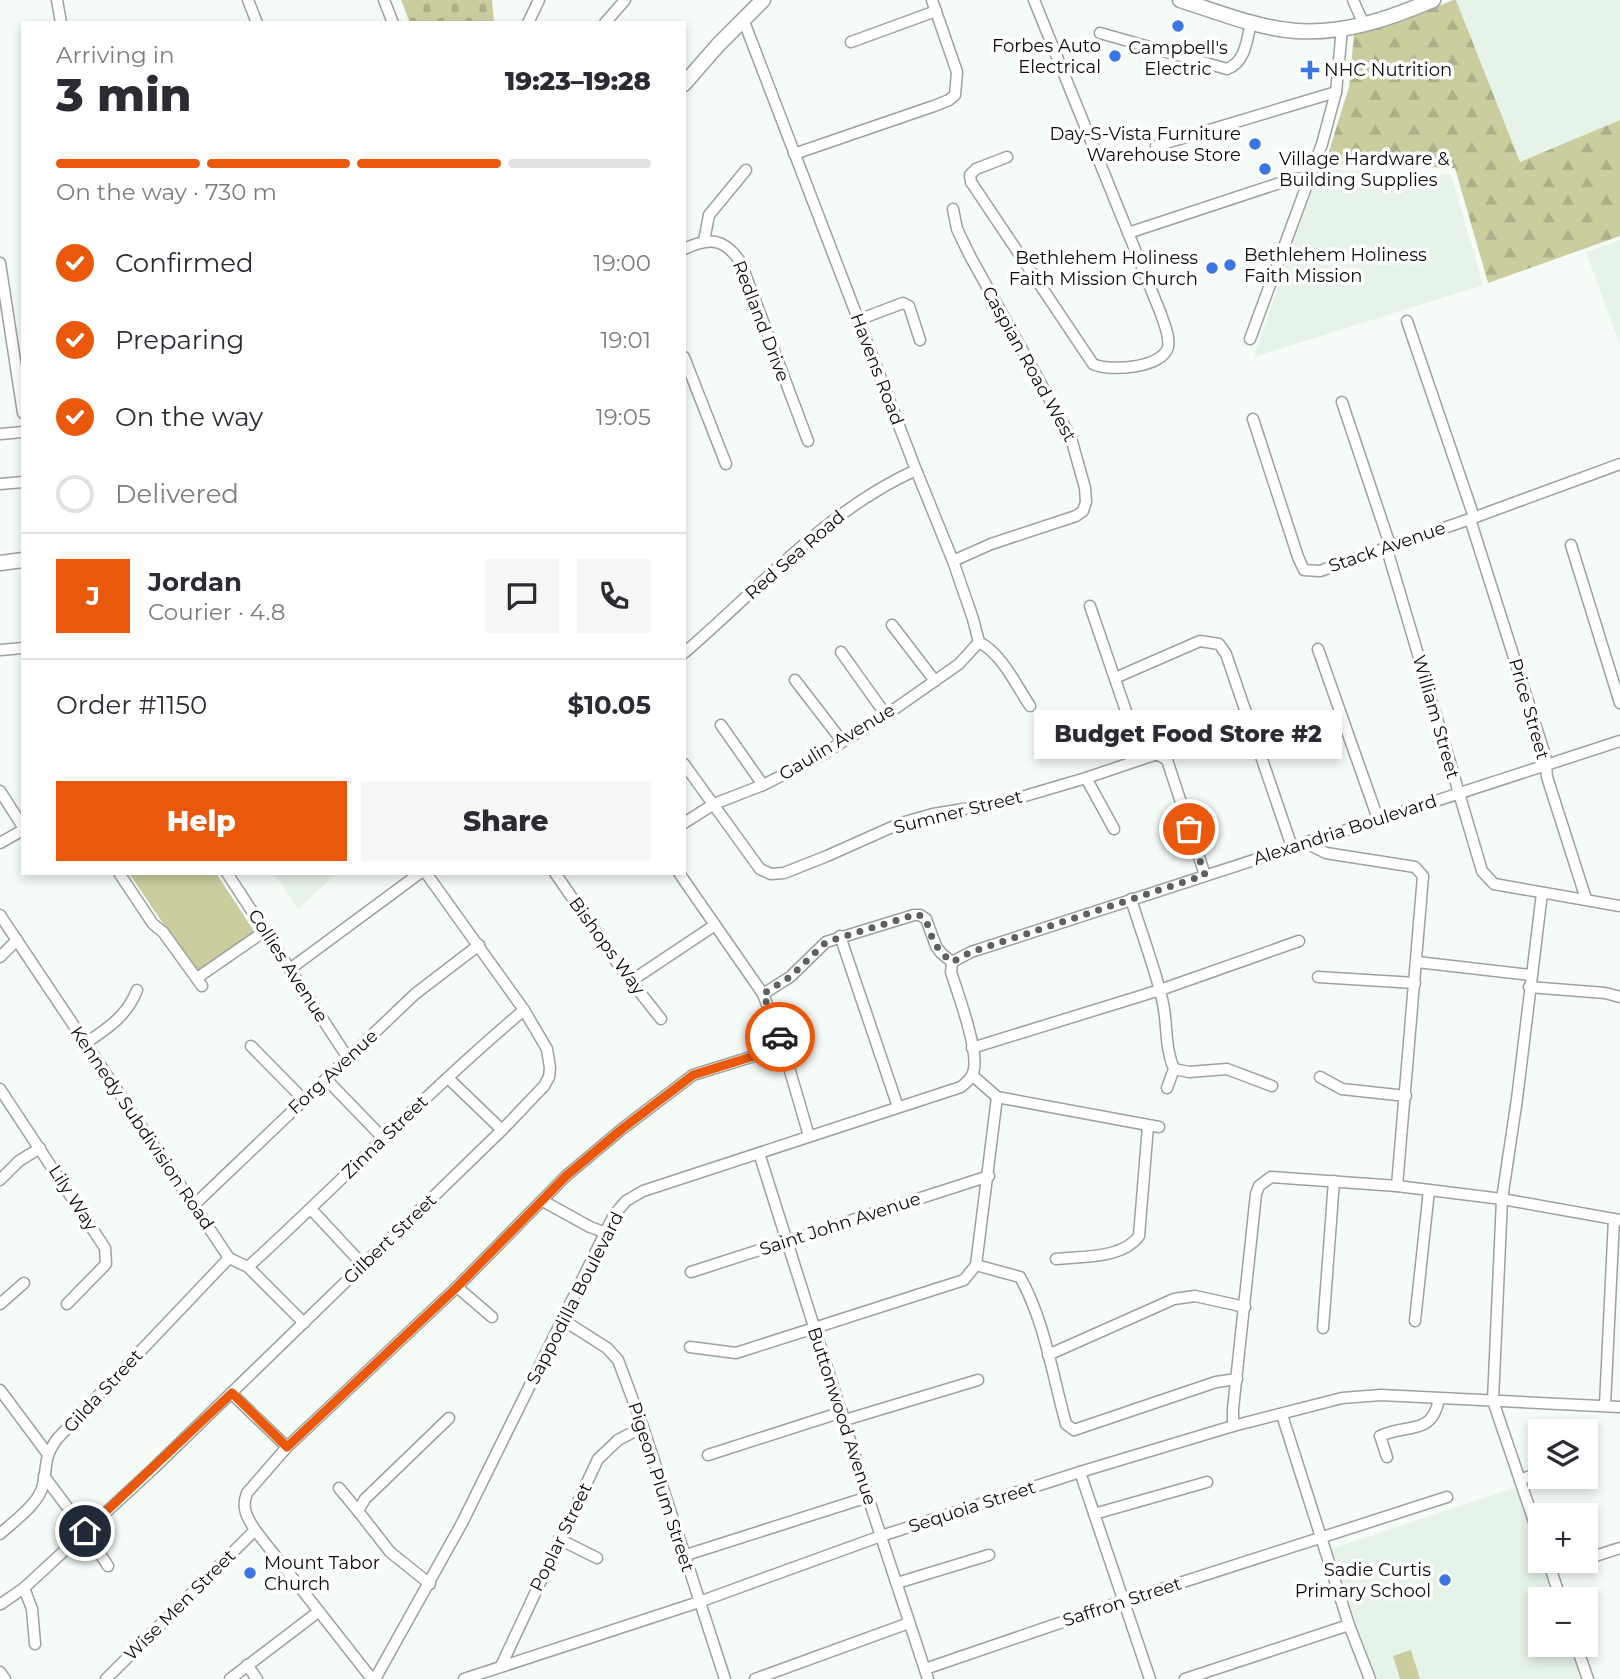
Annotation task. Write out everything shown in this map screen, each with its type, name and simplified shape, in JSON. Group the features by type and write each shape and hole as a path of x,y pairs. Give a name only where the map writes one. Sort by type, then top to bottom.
{"main road":[{"path":"686,83 763,0"},
{"path":"1180,0 1251,22 1295,31 1364,25 1433,0"},
{"path":"0,563 21,560"}],"street":[{"path":"57,0 61,21"},
{"path":"248,0 256,21"},
{"path":"384,0 392,21"},
{"path":"529,21 539,0"},
{"path":"608,21 625,0"},
{"path":"1007,157 976,169 970,175 971,182 1093,364 1115,368 1156,362 1164,355 1168,346 1161,314 1034,0"},
{"path":"1353,0 1364,25"},
{"path":"794,154 934,106 955,95 957,72 934,6 851,42"},
{"name":"Havens Road","path":"743,19 916,470 954,561 979,642"},
{"path":"1100,33 1227,69 1235,65 1241,57 1251,22"},
{"path":"1250,339 1322,144 1336,92 1342,29"},
{"path":"1156,146 1336,92"},
{"path":"686,248 704,241 709,215 746,170"},
{"path":"1128,233 1292,179 1308,178"},
{"name":"Caspian Road West","path":"953,209 957,229 970,256 1071,438 1085,488 1086,502 1083,511 1076,516 991,544 954,561"},
{"name":"Redland Drive","path":"704,241 715,241 724,245 733,251 741,262 808,441"},
{"path":"0,263 21,400"},
{"path":"858,320 903,303 909,306 920,340"},
{"name":"Price Street","path":"1407,321 1472,518 1586,899"},
{"path":"686,362 726,464"},
{"name":"William Street","path":"1342,402 1388,546 1482,871 1494,884 1542,893"},
{"name":"Stack Avenue","path":"1253,419 1304,570 1320,571 1620,464"},
{"path":"0,434 21,432"},
{"name":"Red Sea Road","path":"686,651 806,542 842,513 885,484 916,470"},
{"path":"0,484 21,482"},
{"path":"1571,545 1620,703"},
{"path":"1090,606 1142,758 1157,754 1167,760 1205,875"},
{"path":"892,625 935,681"},
{"path":"1115,678 1200,641 1219,644 1226,654 1293,847"},
{"path":"979,642 989,648 1007,670 1030,706"},
{"name":"Gaulin Avenue","path":"686,822 713,804 763,785 813,760 886,715 959,664 979,642"},
{"path":"0,650 21,648"},
{"path":"1318,649 1378,819"},
{"path":"841,652 886,715"},
{"path":"795,680 842,741"},
{"path":"721,725 763,785"},
{"name":"Alexandria Boulevard","path":"952,962 971,952 1131,899 1620,741"},
{"name":"Sumner Street","path":"686,767 760,869 778,875 901,823 933,814 1001,803 1142,758"},
{"path":"1086,778 1114,829"},
{"path":"0,791 21,826"},
{"path":"0,843 21,830"},
{"path":"1309,841 1326,853 1415,867 1422,872 1424,881 1397,1186"},
{"path":"120,875 153,924 163,932 199,982 265,931"},
{"name":"Collies Avenue","path":"228,875 348,1058"},
{"path":"290,970 417,875"},
{"name":"Gilbert Street","path":"1,1604 24,1588 232,1393 544,1086 549,1077 550,1059 547,1049 524,1010 427,875"},
{"name":"Bishops Way","path":"556,875 661,1019"},
{"path":"680,875 763,994 783,1047 809,1136"},
{"path":"1528,1504 1493,1401 1502,1199 1542,893 1620,906"},
{"path":"1131,899 1160,990 1174,1069 1167,1088"},
{"name":"Kennedy Subdivision Road","path":"0,915 229,1258"},
{"path":"763,994 790,977 826,942 914,915 926,919 936,946 952,962 951,972 972,1048 975,1068 972,1075 998,1097 1154,1126 1139,1236 1131,1247 1097,1255 1056,1259"},
{"path":"631,981 715,925"},
{"path":"840,936 898,1107"},
{"path":"0,957 17,940"},
{"path":"972,1048 1160,990 1299,942"},
{"name":"Forg Avenue","path":"194,1205 415,994 479,945"},
{"path":"1417,962 1620,997"},
{"path":"1318,976 1415,983"},
{"path":"86,1044 118,1020 131,1005 137,990"},
{"name":"Zinna Street","path":"248,1267 448,1077 524,1010"},
{"path":"251,1046 303,1099"},
{"path":"374,1679 255,1530 245,1514 243,1502 247,1493 287,1447 457,1287 566,1176 693,1075 783,1047"},
{"path":"1174,1069 1189,1072 1227,1069 1272,1086"},
{"name":"Sappodilla Boulevard","path":"374,1679 430,1584 604,1233 626,1201 643,1191 961,1087 972,1075"},
{"path":"448,1077 502,1130"},
{"path":"1320,1077 1342,1089 1406,1096"},
{"path":"326,1079 383,1138"},
{"name":"Lily Way","path":"0,1089 105,1248 106,1264 67,1304"},
{"path":"690,1347 736,1353 964,1280 976,1265 998,1097"},
{"path":"0,1180 19,1161 40,1148"},
{"name":"Buttonwood Avenue","path":"759,1153 927,1674"},
{"name":"Saint John Avenue","path":"691,1272 989,1175"},
{"path":"1233,1426 1256,1194 1259,1185 1271,1177 1397,1186 1502,1199 1617,1220 1614,1309 1605,1405"},
{"path":"1323,1328 1334,1181"},
{"path":"1415,1321 1429,1190"},
{"path":"543,1201 604,1233"},
{"path":"311,1209 363,1265"},
{"path":"229,1258 248,1267 303,1323"},
{"name":"Gilda Street","path":"47,1453 57,1439 229,1258"},
{"path":"976,1265 1020,1277 1027,1290 1048,1355 1066,1424 1074,1430 1216,1382 1237,1380"},
{"path":"0,1304 24,1283"},
{"path":"457,1287 492,1317"},
{"path":"1048,1355 1174,1300 1195,1296 1245,1307"},
{"name":"Pigeon Plum Street","path":"563,1320 615,1355 643,1426 725,1679"},
{"path":"708,1455 978,1380"},
{"path":"0,1390 47,1453 43,1487 33,1503 0,1534"},
{"path":"232,1393 287,1447"},
{"name":"Sequoia Street","path":"464,1679 699,1602 881,1536 1080,1472 1233,1426 1342,1398 1381,1395 1620,1407"},
{"path":"1387,1457 1380,1436 1432,1420 1439,1399"},
{"path":"1282,1415 1320,1538 1370,1679"},
{"path":"358,1511 365,1499 449,1418"},
{"name":"Poplar Street","path":"501,1666 598,1459 618,1440 643,1426"},
{"path":"1080,1472 1150,1679"},
{"path":"44,1476 108,1566"},
{"path":"1520,1480 1528,1477"},
{"path":"1094,1514 1207,1482"},
{"path":"340,1488 390,1552 430,1584"},
{"path":"683,1556 868,1497"},
{"name":"Saffron Street","path":"927,1674 1125,1601 1447,1497"},
{"name":"Wise Men Street","path":"106,1679 255,1530"},
{"path":"559,1539 597,1558"},
{"path":"1598,1555 1620,1548"},
{"path":"897,1583 989,1555"},
{"path":"24,1588 32,1609 35,1644"},
{"path":"230,1679 318,1612"},
{"path":"755,1679 909,1623"},
{"path":"1185,1679 1349,1625"},
{"path":"1580,1657 1588,1679"},
{"path":"247,1665 257,1679"},
{"path":"0,1672 5,1679"}],"shaded area":[{"path":"1456,0 1620,0 1620,120 1520,163"},
{"path":"1319,169 1451,175 1483,285 1254,357"},
{"path":"1620,240 1620,345 1586,252"},
{"path":"275,875 335,875 298,909"},
{"name":"Sadie Curtis Primary School","path":"1517,1487 1528,1519 1528,1573 1546,1573 1551,1587 1528,1587 1528,1657 1574,1657 1582,1679 1375,1679 1331,1549"}],"green space":[{"path":"401,0 492,0 494,21 409,21"},
{"path":"1456,0 1520,162 1620,120 1620,236 1488,283 1455,168 1325,164 1349,87 1354,35 1400,22"},
{"path":"130,875 217,875 256,934 197,974"},
{"path":"1411,1650 1420,1679 1400,1679 1393,1656"}],"way so far":[{"path":"780,1037 763,994 790,977 826,942 917,914 926,919 936,946 952,962 971,952 1205,875 1189,829"}],"place":[{"name":"Campbell's Electric","path":"1178,26"},
{"name":"Forbes Auto Electrical","path":"1115,56"},
{"name":"NHC Nutrition","path":"1310,70"},
{"name":"Day-S-Vista Furniture Warehouse Store","path":"1255,144"},
{"name":"Village Hardware & Building Supplies","path":"1265,169"},
{"name":"Bethlehem Holiness Faith Mission","path":"1230,265"},
{"name":"Bethlehem Holiness Faith Mission Church","path":"1212,268"},
{"name":"Budget Food Store #2","path":"1189,829"},
{"name":"Mount Tabor Church","path":"250,1573"},
{"name":"Sadie Curtis Primary School","path":"1445,1580"}],"route":[{"path":"85,1531 232,1393 287,1447 457,1287 566,1176 603,1145 693,1075 783,1047 780,1037"}]}
